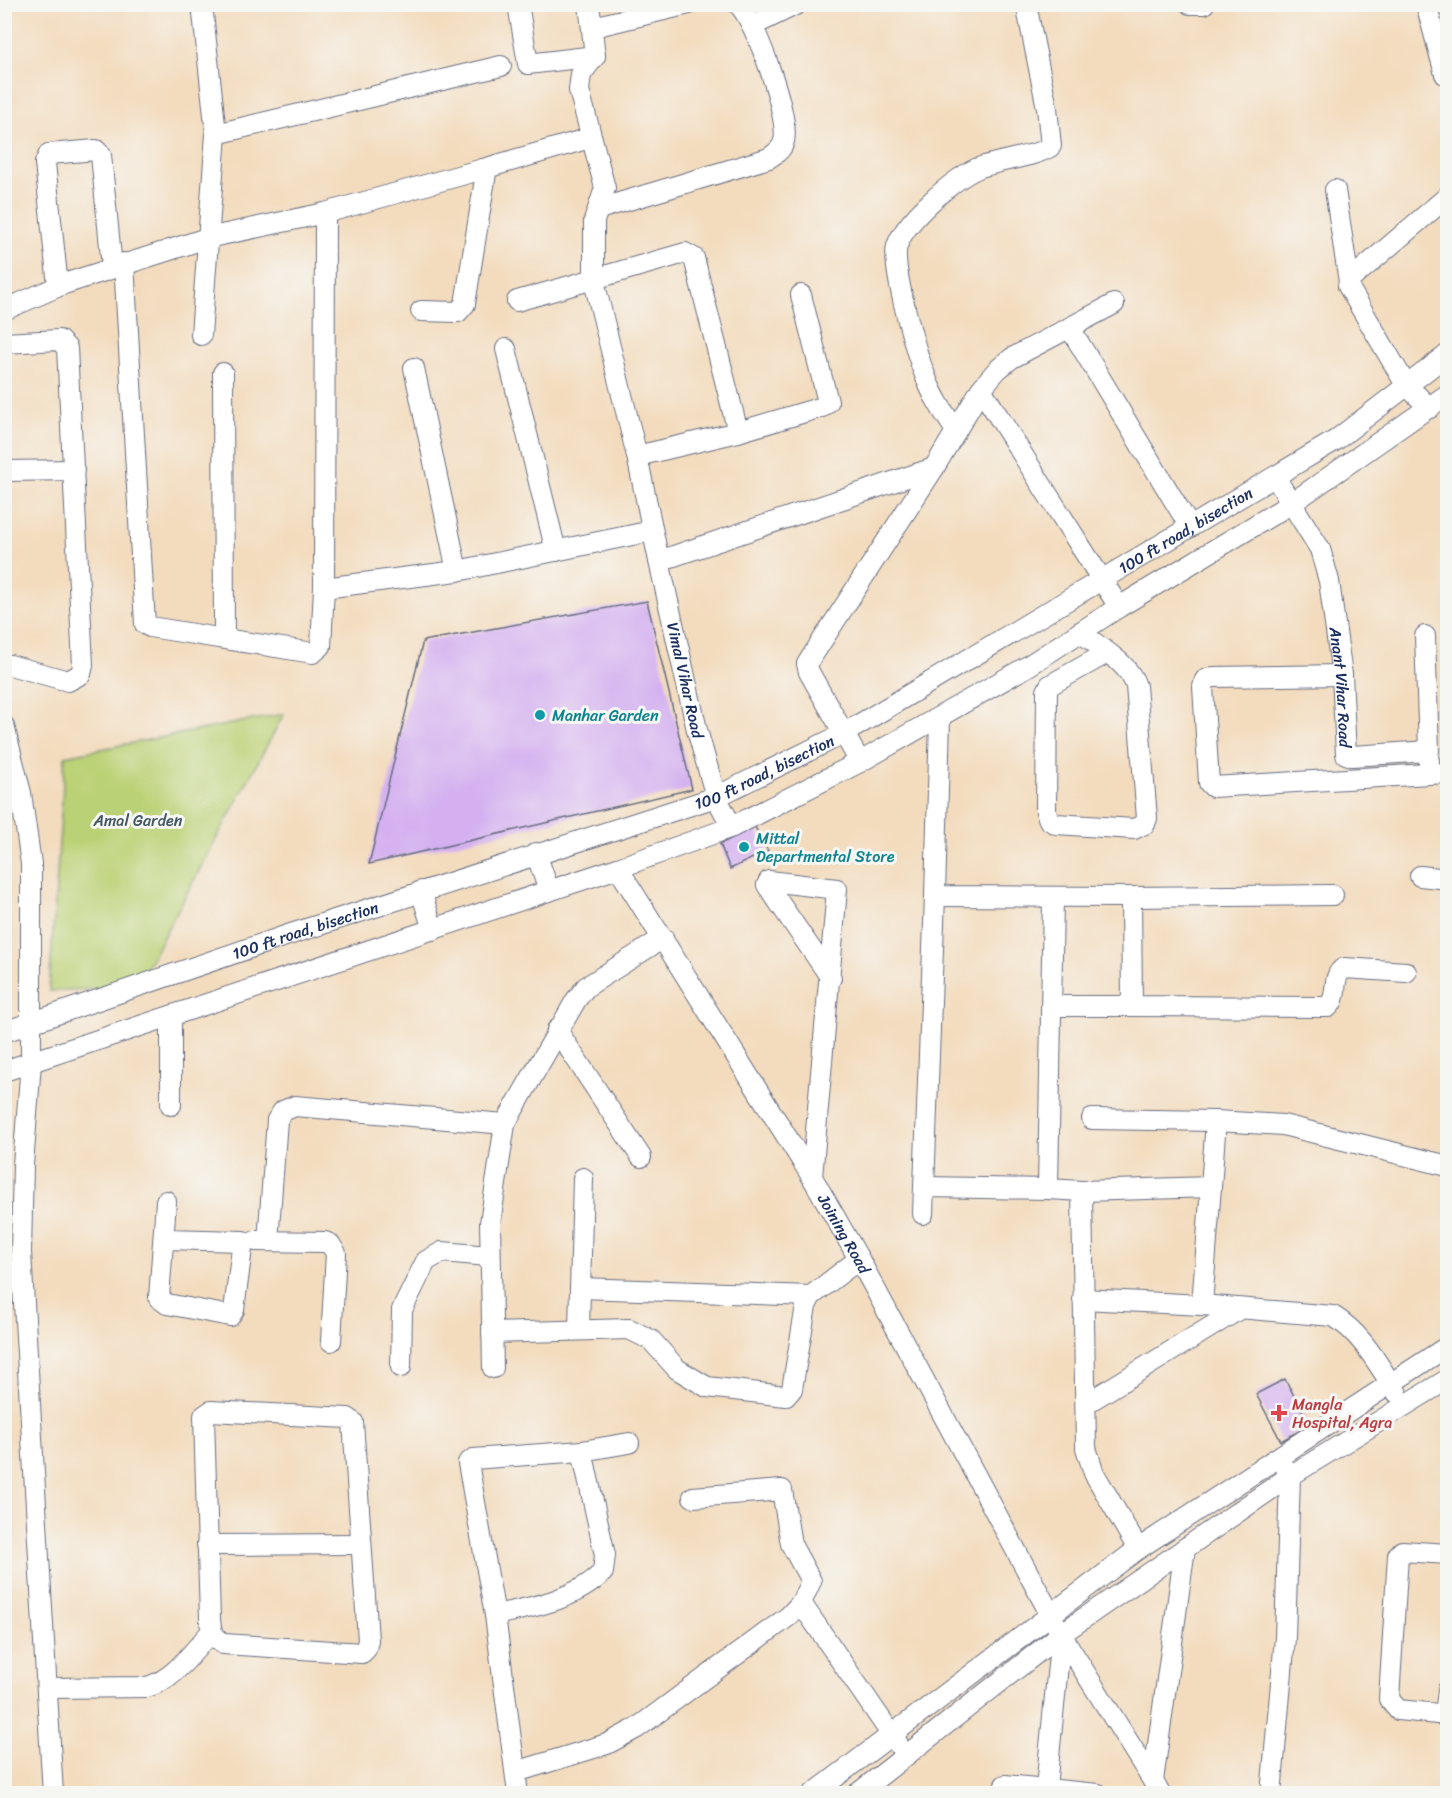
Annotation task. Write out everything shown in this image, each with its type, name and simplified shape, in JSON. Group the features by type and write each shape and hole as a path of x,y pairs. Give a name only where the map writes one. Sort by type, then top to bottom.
{"street":[{"path":"201,335 216,134 202,4"},
{"path":"518,4 528,64 595,56 589,4"},
{"path":"593,27 689,4"},
{"path":"599,209 769,158 779,151 784,141 784,124 754,25 738,4"},
{"path":"754,25 797,4"},
{"path":"956,431 942,410 925,376 897,274 896,248 902,235 939,195 959,179 991,164 1043,153 1051,146 1047,108 1026,4"},
{"path":"1190,4 1196,7 1204,4"},
{"path":"1426,4 1447,75"},
{"name":"Vimal Vihar Road","path":"595,56 581,74 579,90 590,138 603,171 605,188 594,221 594,281 637,456 698,730 716,797 732,827"},
{"path":"216,134 501,66"},
{"path":"4,310 58,286 207,238 325,213 590,138"},
{"path":"58,286 45,163 49,154 96,150 101,155 118,265 145,624 150,627 313,653 321,646 324,588 325,213"},
{"path":"421,311 458,312 465,304 486,173 483,169"},
{"path":"1335,190 1349,289 1406,385 1430,408"},
{"path":"1349,282 1448,196"},
{"path":"517,301 594,281 685,253 691,254 694,258 738,432"},
{"path":"637,456 738,432 822,407 828,402 801,295"},
{"path":"860,762 807,664 934,468 981,389 997,370 1012,358 1114,304"},
{"path":"1070,328 1190,527"},
{"path":"4,344 59,340 65,344 74,470 83,665 81,675 68,681 10,665"},
{"path":"506,349 556,551"},
{"name":"100 ft road, bisection","path":"4,1032 536,853 716,797 843,734 1275,477 1336,440 1448,354"},
{"path":"414,368 457,571"},
{"path":"223,372 224,638"},
{"path":"981,389 1119,607"},
{"name":"100 ft road, bisection","path":"4,1071 618,868 732,827 940,719 1119,607 1292,503 1448,394"},
{"path":"659,561 934,468"},
{"path":"4,471 74,470"},
{"name":"Anant Vihar Road","path":"1275,477 1320,549 1329,581 1342,675 1346,754 1352,756 1429,752"},
{"path":"324,588 457,571 652,531"},
{"path":"1080,632 1127,668 1136,686 1147,818 1144,824 1134,829 1056,824 1049,820 1046,812 1047,691 1050,685 1107,653"},
{"path":"1342,675 1213,677 1205,680 1203,687 1209,783 1213,787 1438,774 1429,752 1425,636"},
{"path":"923,1214 940,719"},
{"path":"4,726 21,793 31,864 30,1024 32,1063 23,1165 21,1252 54,1794"},
{"path":"536,853 549,891"},
{"name":"Joining Road","path":"618,868 812,1177 859,1259 1061,1634 1157,1787"},
{"path":"1420,876 1448,879"},
{"path":"812,1177 831,978 837,887 769,881 767,885 831,978"},
{"path":"421,891 433,930"},
{"path":"935,896 1053,898 1333,896"},
{"path":"1131,897 1132,1006"},
{"path":"1048,1189 1053,1006 1053,898"},
{"path":"493,1368 490,1223 506,1124 557,1030 586,987 663,938"},
{"path":"1053,1006 1328,1007 1333,1000 1336,975 1344,968 1406,972"},
{"path":"171,1016 171,1105"},
{"path":"557,1030 640,1157"},
{"path":"268,1241 278,1120 283,1111 295,1106 506,1124"},
{"path":"1092,1119 1216,1121 1283,1125 1448,1166"},
{"path":"1202,1305 1216,1121"},
{"path":"579,1330 583,1178"},
{"path":"924,1187 1082,1191 1210,1188"},
{"path":"1082,1191 1087,1403 1084,1433 1094,1473 1138,1549"},
{"path":"166,1201 159,1298 167,1304 228,1317 234,1311 243,1241"},
{"path":"165,1239 325,1242 334,1247 336,1253 332,1341"},
{"path":"401,1366 402,1310 426,1261 442,1252 489,1256"},
{"path":"492,1332 629,1329 651,1340 677,1369 707,1387 786,1396 792,1389 802,1318 811,1296 859,1259"},
{"path":"580,1288 811,1296"},
{"path":"1083,1299 1202,1305 1238,1310 1333,1316 1359,1337 1405,1405"},
{"path":"1087,1403 1238,1310"},
{"path":"813,1794 1050,1613 1138,1549 1448,1346"},
{"path":"858,1794 1061,1634 1290,1476 1448,1379"},
{"path":"211,1411 351,1420 354,1427 360,1544 368,1640 366,1649 362,1653 223,1644 216,1639 211,1632 204,1416 211,1411"},
{"path":"518,1794 495,1615 468,1463 473,1459 582,1451 629,1443"},
{"path":"495,1615 550,1602 583,1588 603,1572 605,1555 582,1451"},
{"path":"1270,1794 1285,1638 1290,1476 1281,1455"},
{"path":"516,1772 607,1744 638,1728 780,1623 801,1603 811,1581 791,1544 782,1490 693,1497"},
{"path":"207,1545 360,1544"},
{"path":"1157,1787 1185,1548"},
{"path":"1448,1554 1409,1550 1402,1551 1398,1555 1389,1699 1398,1710 1446,1715 1448,1690"},
{"path":"801,1603 906,1756"},
{"path":"48,1688 147,1686 160,1683 172,1675 211,1632"},
{"path":"1046,1788 1061,1634"},
{"path":"1005,1785 1098,1794"}],"green space":[{"name":"Amal Garden","path":"284,714 136,987 49,991 65,756"}],"building":[{"name":"Manhar Garden","path":"647,601 692,789 369,864 423,641"},
{"name":"Mittal Departmental Store","path":"755,827 768,851 730,869 720,844"},
{"path":"1285,1379 1310,1425 1281,1441 1256,1394"}],"place":[{"name":"Manhar Garden","path":"540,715"},
{"name":"Mittal Departmental Store","path":"744,847"},
{"name":"Mangla Hospital, Agra","path":"1279,1413"}]}
